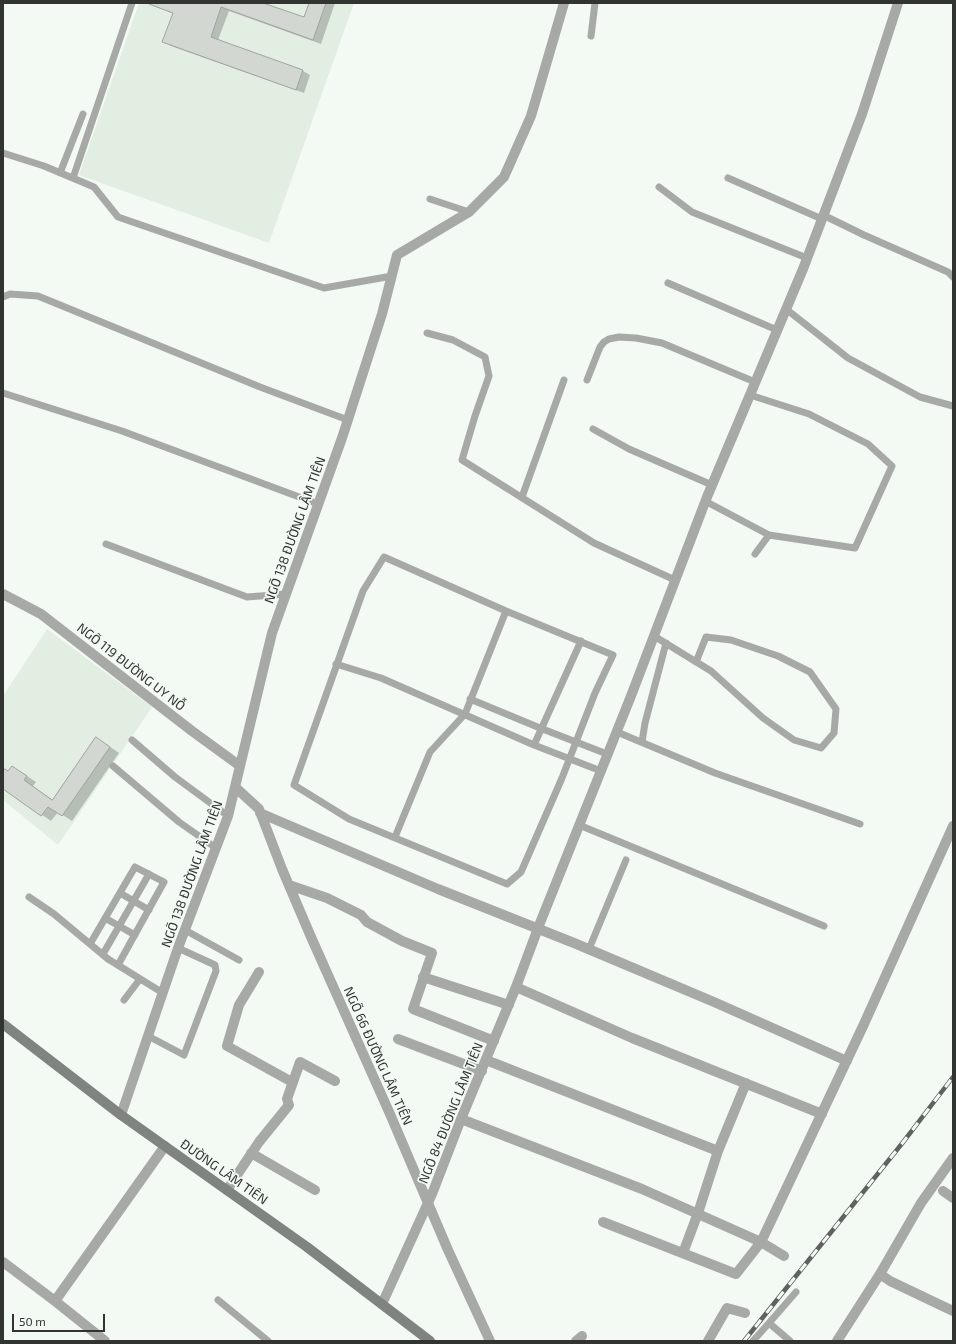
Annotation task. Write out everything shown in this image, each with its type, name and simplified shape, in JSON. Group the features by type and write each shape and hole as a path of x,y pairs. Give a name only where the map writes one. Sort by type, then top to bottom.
{"street":[{"name":"NGÕ 138 ĐƯỜNG LÂM TIÊN","path":"121,1115 178,948 228,816 272,633 348,420 382,314 397,255 469,212 504,177 532,116 564,3"},
{"name":"NGÕ 84 ĐƯỜNG LÂM TIÊN","path":"382,1304 428,1203 461,1119 509,1005 538,928 617,732 705,501 807,258 862,114 898,3"},
{"name":"NGÕ 119 ĐƯỜNG UY NỖ","path":"3,594 41,614 192,731 240,766"},
{"name":"NGÕ 66 ĐƯỜNG LÂM TIÊN","path":"235,787 259,809 288,885 490,1341"},
{"path":"260,813 438,889 589,949 847,1061"},
{"path":"603,1222 736,1274 760,1242 822,1114 928,884 953,826"},
{"path":"288,885 327,898 361,915 367,922 402,941 432,953 413,1009 494,1041"},
{"path":"259,972 239,1005 227,1046 292,1082"},
{"path":"423,977 509,1005"},
{"path":"516,987 632,1038 822,1114"},
{"name":"ĐƯỜNG LÂM TIÊN","path":"3,1024 121,1115 307,1247 430,1341"},
{"path":"398,1038 482,1071"},
{"path":"486,1060 718,1151"},
{"path":"227,1190 258,1142 289,1105 287,1099 300,1062 334,1081"},
{"path":"683,1253 698,1213 718,1151 746,1083"},
{"path":"461,1119 642,1189 760,1242 784,1256"},
{"path":"55,1301 165,1146"},
{"path":"251,1154 315,1190"},
{"path":"837,1341 880,1274 921,1203 953,1158"},
{"path":"943,1191 953,1198"},
{"path":"3,1262 105,1341"},
{"path":"880,1274 890,1281 953,1311"},
{"path":"708,1341 727,1308 744,1313"}],"lane":[{"path":"73,178 132,3"},
{"path":"592,36 596,3"},
{"path":"60,173 83,114"},
{"path":"3,153 44,166 94,187 118,216 324,288 392,276"},
{"path":"728,178 864,235 948,272 953,277"},
{"path":"659,188 692,212 807,258"},
{"path":"430,199 469,212"},
{"path":"668,283 777,330"},
{"path":"3,296 10,294 38,296 260,387 348,420"},
{"path":"786,309 848,358 920,397 953,406"},
{"path":"427,333 453,340 485,357 489,376 462,460 594,543 675,580"},
{"path":"587,380 600,347 604,342 619,337 636,338 662,343 755,382"},
{"path":"522,497 564,380"},
{"path":"3,392 122,430 318,504"},
{"path":"705,501 769,535 855,548 892,466 868,444 808,414 750,396"},
{"path":"593,429 629,449 712,485"},
{"path":"755,554 769,535"},
{"path":"106,544 247,597 286,594"},
{"path":"384,557 506,611 613,655 521,872 507,884 349,819 294,785 362,591 384,557"},
{"path":"395,837 430,752 464,714 506,611"},
{"path":"654,636 666,643 696,662 711,671 763,718 794,740 821,748 834,733 836,709 810,672 778,656 731,640 706,636 696,662"},
{"path":"534,744 581,641"},
{"path":"642,742 645,723 666,643"},
{"path":"336,664 381,678 569,759 601,771"},
{"path":"470,699 607,754"},
{"path":"617,732 715,773 860,824"},
{"path":"132,740 175,777 228,816"},
{"path":"113,766 179,822 216,848"},
{"path":"579,826 824,926"},
{"path":"589,949 626,860"},
{"path":"90,944 135,867 164,882 118,965"},
{"path":"103,954 149,874"},
{"path":"120,893 149,910"},
{"path":"29,897 54,914 118,965 163,993"},
{"path":"105,918 135,935"},
{"path":"185,930 239,960"},
{"path":"148,1036 184,1055 216,971 215,966 178,948"},
{"path":"124,1000 140,979"},
{"path":"753,1341 796,1292"},
{"path":"218,1300 268,1341"},
{"path":"769,1323 790,1341"}],"shaded area":[{"path":"139,3 354,3 269,243 79,175"},
{"path":"47,629 152,707 58,845 3,800 3,696"}],"building":[{"path":"149,3 263,3 304,17 309,3 326,3 313,40 221,7 211,37 303,70 296,90 162,42 173,13"},
{"path":"96,737 110,747 62,816 48,807 41,816 3,789 3,768 8,771 12,766 27,776 24,780 52,800"}],"railway":[{"path":"744,1341 904,1141 953,1077"}]}
